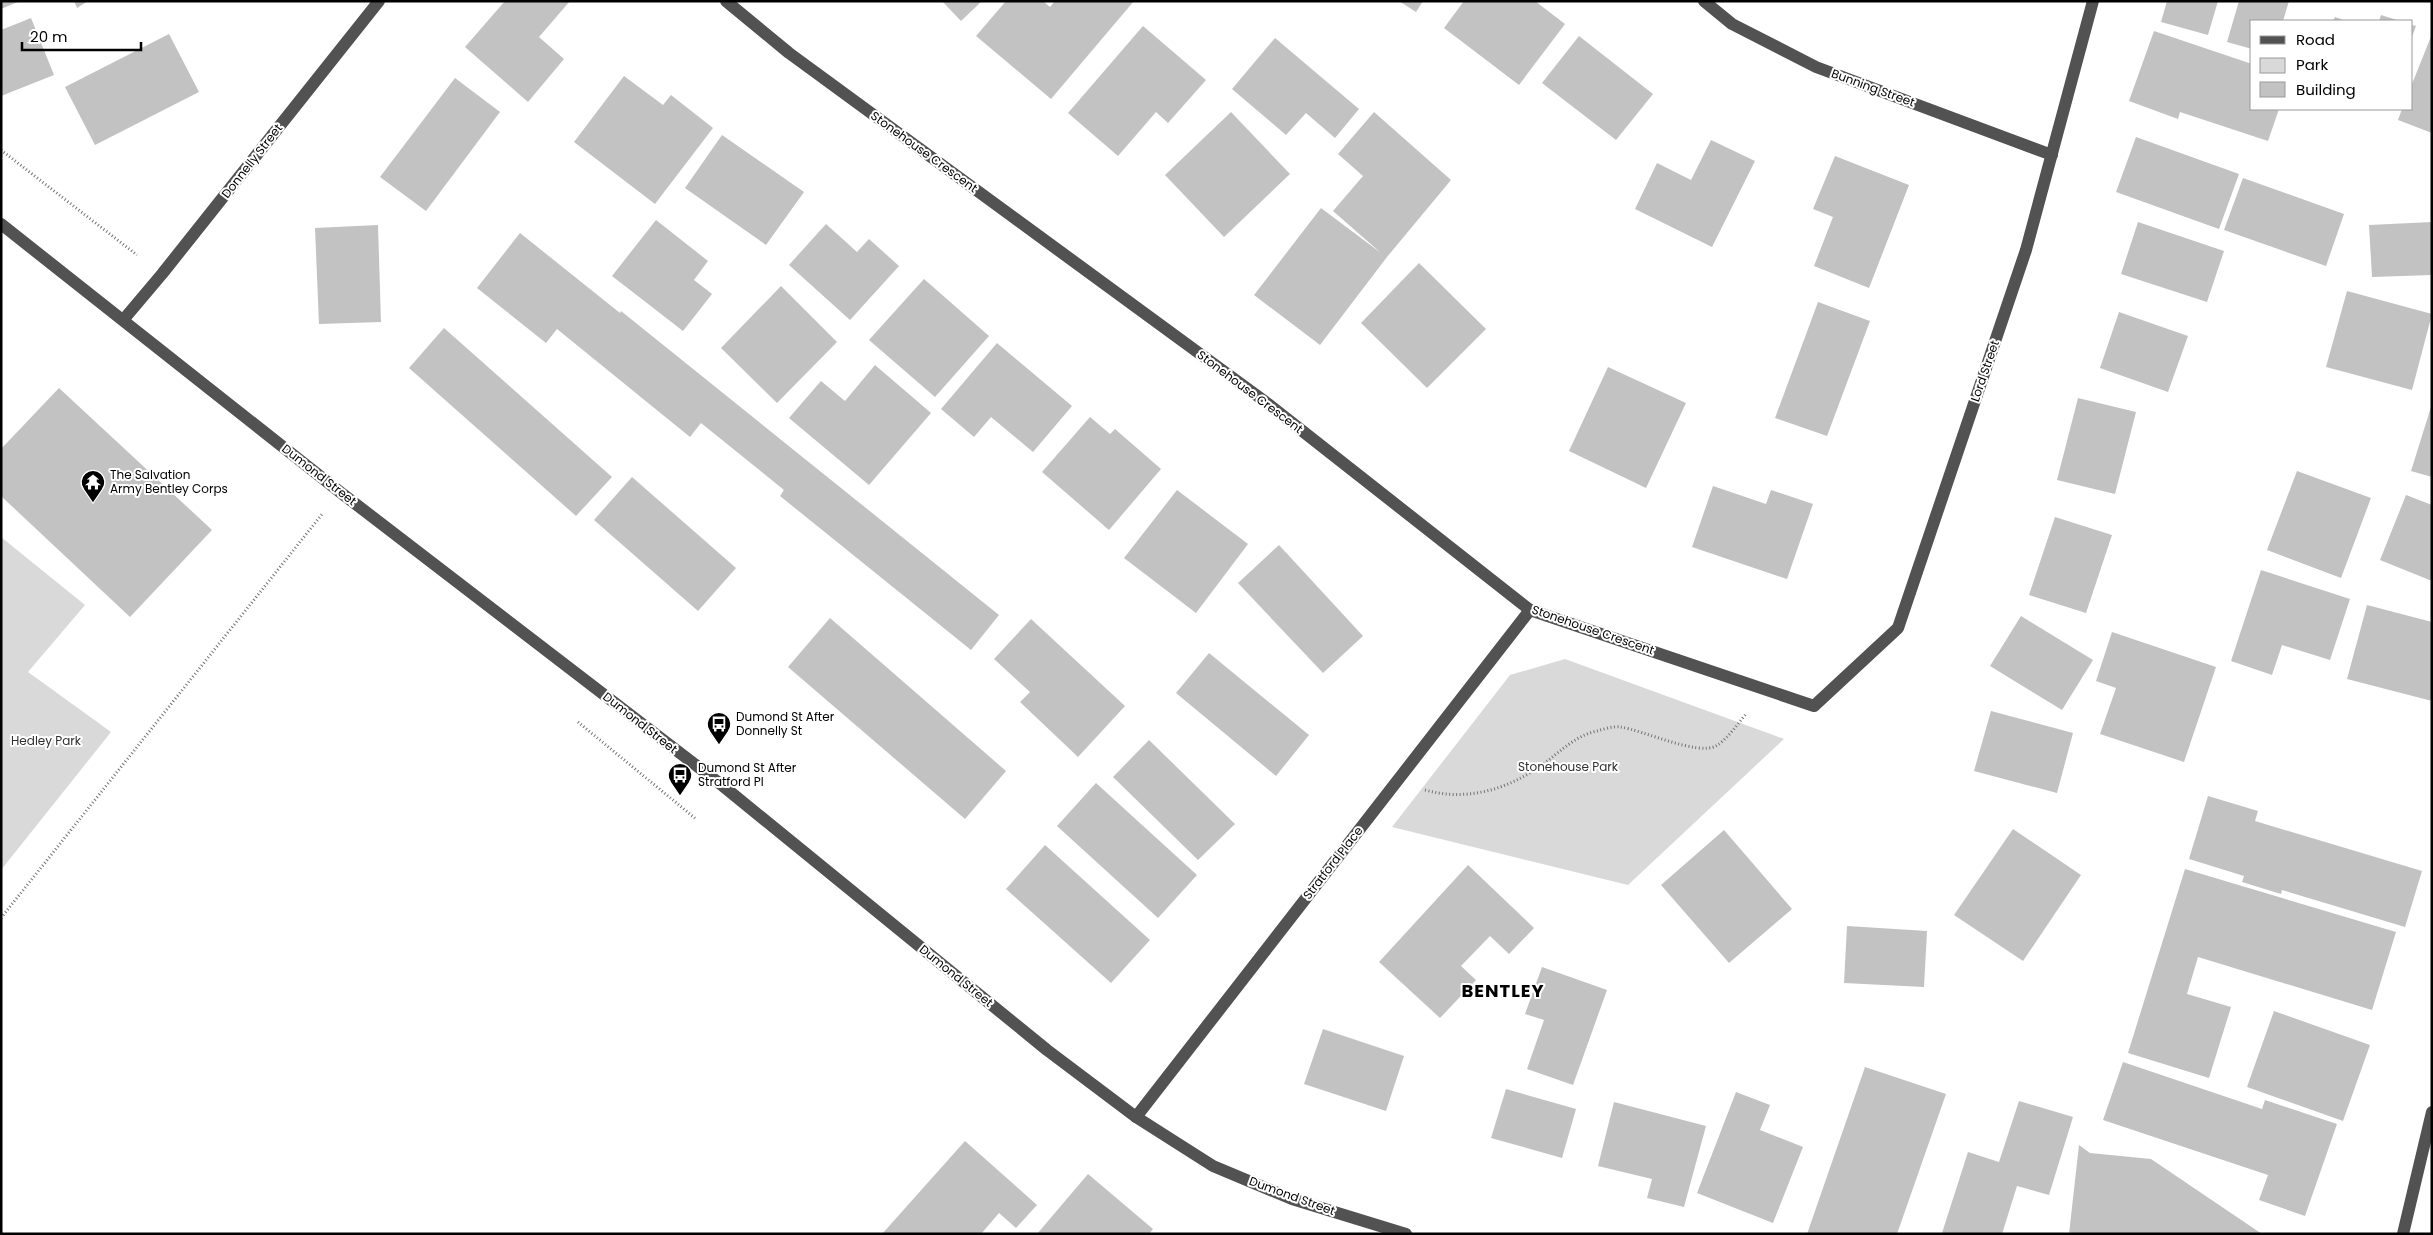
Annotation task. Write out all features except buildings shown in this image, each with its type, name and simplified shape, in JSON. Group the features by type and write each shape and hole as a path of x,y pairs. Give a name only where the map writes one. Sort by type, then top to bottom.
{"street":[{"name":"Donnelly Street","path":"124,319 379,1"},
{"name":"Stonehouse Crescent","path":"726,1 789,53 1263,400 1530,610 1814,706"},
{"name":"Bunning Street","path":"1704,1 1732,24 1816,67 2052,155"},
{"name":"Lord Street","path":"1814,706 1898,628 2026,250 2093,1"},
{"name":"Dumond Street","path":"1,224 124,319 340,492 723,786 1048,1050 1136,1117 1213,1166 1292,1199 1406,1234"},
{"name":"Stratford Place","path":"1136,1117 1530,610"},
{"path":"2403,1234 2432,1112"}],"path":[{"path":"1,150 137,255"},
{"path":"1,918 340,492"},
{"path":"1419,788 1442,794 1464,794 1496,790 1525,776 1574,740 1594,731 1617,726 1643,732 1692,748 1715,746 1733,730 1751,708 1758,687"},
{"path":"578,722 696,819"}],"green space":[{"name":"Hedley Park","path":"1,537 85,605 28,672 111,732 1,870"},
{"name":"Stonehouse Park","path":"1565,659 1784,739 1628,885 1392,827 1510,675"}],"place":[{"name":"The Salvation Army Bentley Corps","path":"93,503"},
{"name":"Dumond St After Donnelly St","path":"719,745"},
{"name":"Dumond St After Stratford Pl","path":"680,796"}],"district":[{"name":"BENTLEY","path":"1503,991"}]}
